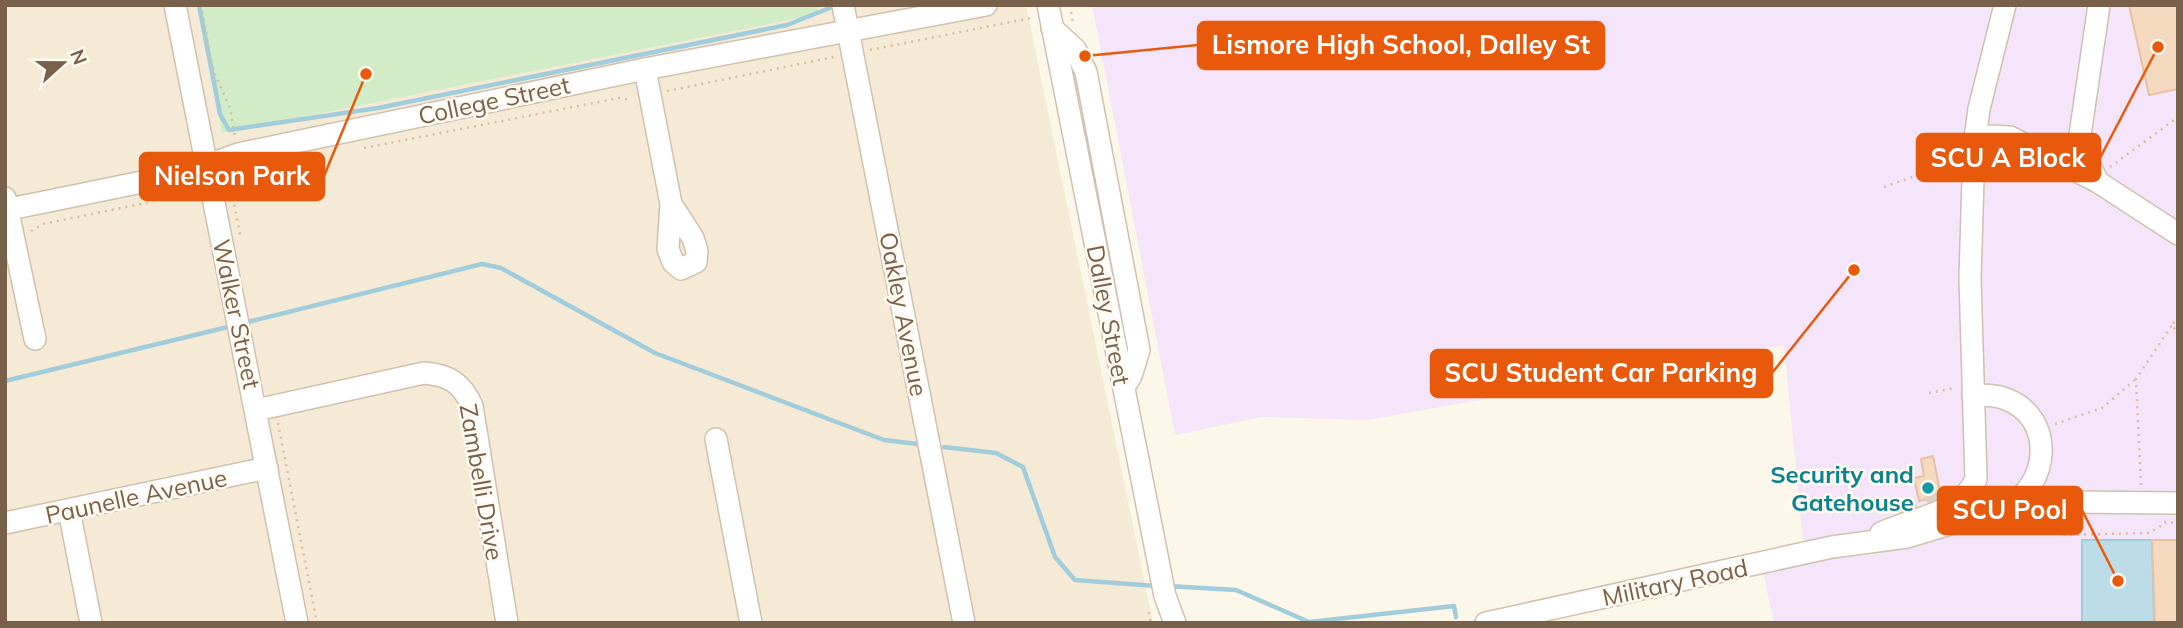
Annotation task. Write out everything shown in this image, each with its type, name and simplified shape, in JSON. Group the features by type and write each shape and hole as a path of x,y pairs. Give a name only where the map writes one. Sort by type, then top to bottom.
{"street":[{"name":"Walker Street","path":"174,5 242,333 267,412 267,468 297,623"},
{"name":"College Street","path":"6,206 186,173 238,154 645,69 845,16 986,5"},
{"path":"2005,5 1979,109 1974,146 1970,278 1975,499 1978,506 2007,507 2064,502 2178,503"},
{"path":"2098,183 2083,152 2080,135 2099,5"},
{"name":"Dalley Street","path":"1039,12 1052,28 1163,586 1175,623"},
{"name":"Oakley Avenue","path":"845,16 964,623"},
{"path":"645,69 671,205"},
{"path":"1974,146 1990,136 2010,137 2098,183 2178,234"},
{"path":"6,206 35,340"},
{"name":"Zambelli Drive","path":"267,412 424,373 443,374 456,381 466,392 472,406 507,623"},
{"path":"1864,541 1907,537 2007,507 2024,494 2037,475 2042,460 2039,430 2030,415 2012,401 1973,395"},
{"path":"716,439 751,623"},
{"name":"Paunelle Avenue","path":"5,523 267,468"},
{"path":"1864,541 1956,504 1972,489 1976,479"},
{"path":"69,510 91,623"},
{"name":"Military Road","path":"1486,623 1864,541"}],"path":[{"path":"201,5 213,70 230,108 234,127"},
{"path":"866,52 1039,12"},
{"path":"662,94 671,88 838,57"},
{"path":"361,148 619,98 639,100"},
{"path":"2098,183 2104,172 2178,117"},
{"path":"1884,187 1932,170 1955,148 1974,146"},
{"path":"237,164 239,175 232,188 241,239"},
{"path":"23,233 43,224 197,192"},
{"path":"2039,430 2102,408 2136,379 2178,316"},
{"path":"2172,325 2178,334"},
{"path":"2136,379 2141,497"},
{"path":"267,412 317,623"},
{"path":"2063,535 2149,533 2166,523"},
{"path":"1149,612 1151,623"}],"shaded area":[{"path":"5,5 1026,5 1153,623 5,623"},
{"path":"1092,5 2178,5 2178,623 1774,623 1761,563 1804,553 1784,345 1368,420 1262,417 1175,435"}],"green space":[{"path":"200,5 817,5 819,14 222,133"}],"water":[{"path":"2082,540 2152,540 2154,623 2082,623"}],"building":[{"path":"2129,5 2178,5 2178,89 2149,95"},
{"name":"Security and Gatehouse","path":"1933,456 1941,496 1928,502 1928,499 1919,501 1914,478 1924,476 1921,459"},
{"path":"2152,540 2178,540 2178,623 2155,623"}],"waterway":[{"path":"199,5 220,114 229,130 378,108 787,25 837,5"},
{"path":"244,323 482,264 501,268 655,353 884,440 918,444"},
{"path":"5,381 232,326"},
{"path":"944,447 996,453 1023,467 1055,557 1075,580 1156,586"},
{"path":"1168,586 1236,590 1309,622 1454,606 1456,617"}],"tunnel":[{"path":"1903,523 1928,505 1959,500"}],"place":[{"name":"SCU A Block","path":"2158,47"},
{"name":"Lismore High School, Dalley St","path":"1085,56"},
{"name":"Nielson Park","path":"366,74"},
{"name":"SCU Student Car Parking","path":"1854,270"},
{"name":"Security and Gatehouse","path":"1928,488"},
{"name":"SCU Pool","path":"2118,581"}]}
